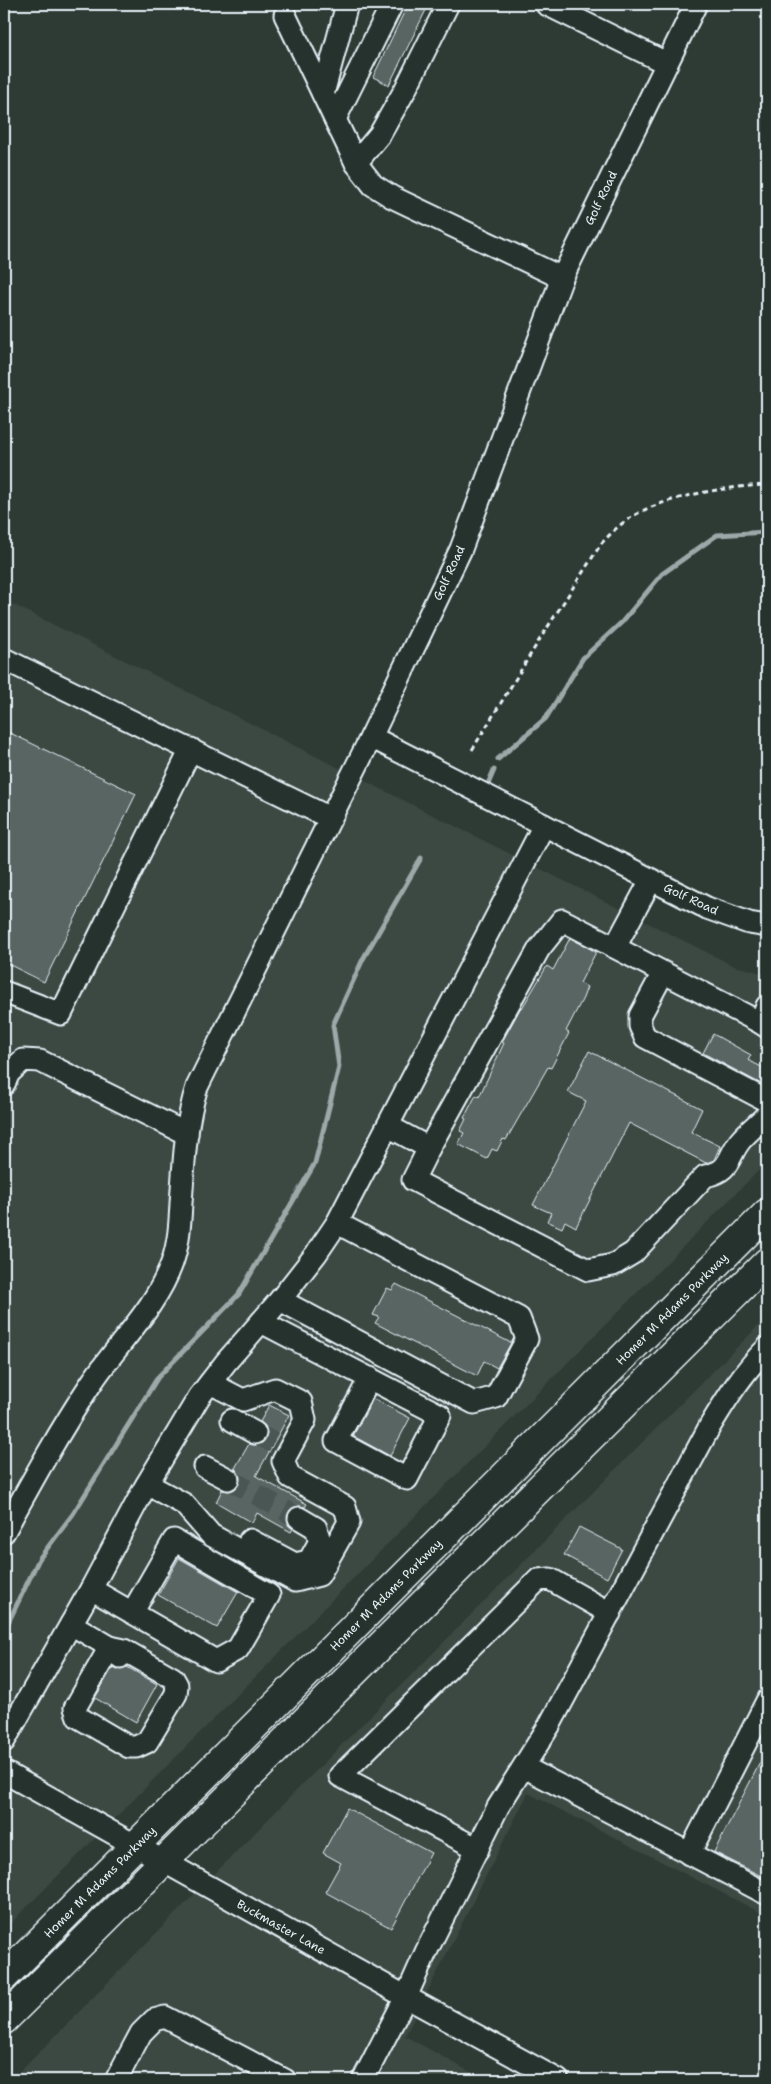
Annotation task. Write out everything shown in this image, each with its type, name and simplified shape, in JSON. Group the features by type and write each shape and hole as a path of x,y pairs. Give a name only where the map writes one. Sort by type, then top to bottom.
{"main road":[{"name":"Homer M Adams Parkway","path":"4,1976 767,1213"},
{"path":"4,2020 767,1262"}],"street":[{"path":"323,94 347,4"},
{"path":"335,119 392,4"},
{"path":"356,163 380,134 405,90 448,4"},
{"path":"546,4 666,63"},
{"name":"Golf Road","path":"696,4 562,278 461,549 372,737 708,908 749,923 767,926"},
{"path":"285,15 356,163 373,185 392,197 562,278"},
{"path":"4,659 330,818"},
{"path":"4,1532 51,1448 81,1400 152,1300 172,1264 178,1241 190,1108 197,1087 372,737"},
{"path":"4,992 61,1014 191,749"},
{"path":"4,1742 173,1439 210,1383 280,1300 316,1254 337,1223 544,825"},
{"path":"615,947 651,880"},
{"path":"765,1019 663,973 562,920 539,949 413,1180 588,1270 613,1265 633,1253 705,1176 717,1174 729,1161 740,1141 767,1115"},
{"path":"663,973 640,1016 640,1026 646,1037 767,1101"},
{"path":"5,1076 23,1060 40,1061 187,1134"},
{"path":"388,1126 429,1148"},
{"path":"280,1300 474,1403 496,1397 527,1339 519,1318 337,1223"},
{"path":"260,1322 370,1378 440,1415 406,1479 336,1441 370,1378"},
{"path":"364,2080 406,1998 498,1807 553,1719 715,1418 735,1385 752,1363 767,1348"},
{"path":"184,1504 211,1535 295,1581 319,1575 349,1522 345,1507 290,1477 283,1461 281,1447 305,1420 301,1402 275,1389 243,1400 210,1383"},
{"path":"232,1420 255,1433"},
{"path":"206,1467 228,1479"},
{"path":"147,1484 295,1564 309,1561 320,1541 316,1528 299,1518"},
{"path":"91,1589 132,1613 216,1661 238,1649 269,1595 174,1540 132,1613"},
{"path":"478,1849 340,1776 538,1580 550,1579 610,1612"},
{"path":"71,1624 110,1647 124,1650 165,1673 173,1678 177,1685 176,1694 147,1742 136,1747 129,1747 78,1717 75,1708 110,1647"},
{"path":"689,1854 767,1701"},
{"path":"524,1767 767,1894"},
{"name":"Buckmaster Lane","path":"4,1772 164,1860 406,1998 558,2080"},
{"path":"116,2080 141,2034 154,2020 165,2017 285,2080"}],"path":[{"path":"472,750 601,544 614,530 647,508 672,500 767,484"}],"shaded area":[{"path":"4,600 734,966 767,974 767,1162 4,1930"},
{"path":"767,1317 767,1916 528,1793 405,2036 485,2080 12,2080 291,1796"}],"building":[{"path":"408,4 429,4 389,85 373,77"},
{"path":"4,730 136,794 44,982 4,962"},
{"path":"570,938 596,952 580,983 587,987 583,998 566,1031 569,1033 551,1068 548,1067 506,1140 503,1139 497,1151 492,1149 487,1159 458,1144 464,1133 460,1131 466,1119 464,1118 476,1095 479,1097 504,1043 502,1042 521,1007 547,966 553,970"},
{"path":"713,1034 751,1055 748,1060 767,1070 767,1087 703,1053"},
{"path":"589,1051 702,1109 691,1132 720,1146 714,1160 706,1163 629,1123 576,1227 565,1221 562,1228 547,1221 551,1213 533,1205 586,1101 568,1092"},
{"path":"396,1284 511,1343 497,1368 484,1361 477,1376 375,1323 379,1317 373,1315 387,1288 392,1290"},
{"path":"373,1399 410,1418 390,1456 353,1436"},
{"path":"269,1405 289,1415 256,1476 307,1504 305,1507 293,1507 288,1512 288,1525 293,1529 291,1532 257,1513 252,1523 216,1502 222,1490 229,1491 239,1485 240,1478 235,1468 249,1444 261,1444 266,1439 266,1427 260,1422"},
{"path":"579,1527 622,1549 607,1578 564,1555"},
{"path":"179,1558 238,1592 217,1628 158,1595"},
{"path":"113,1667 117,1669 127,1667 157,1684 136,1722 95,1698"},
{"path":"767,1749 767,1879 714,1852"},
{"path":"347,1808 431,1853 391,1928 325,1892 341,1863 323,1853"}],"waterway":[{"path":"498,759 546,718 583,658 622,622 662,574 717,535 767,532"},
{"path":"488,784 494,770"},
{"path":"4,1631 39,1559 73,1514 158,1377 239,1294 315,1163 339,1067 333,1025 363,959 421,858"}],"tunnel":[{"path":"255,1433 274,1443"},
{"path":"228,1479 299,1518"}]}
